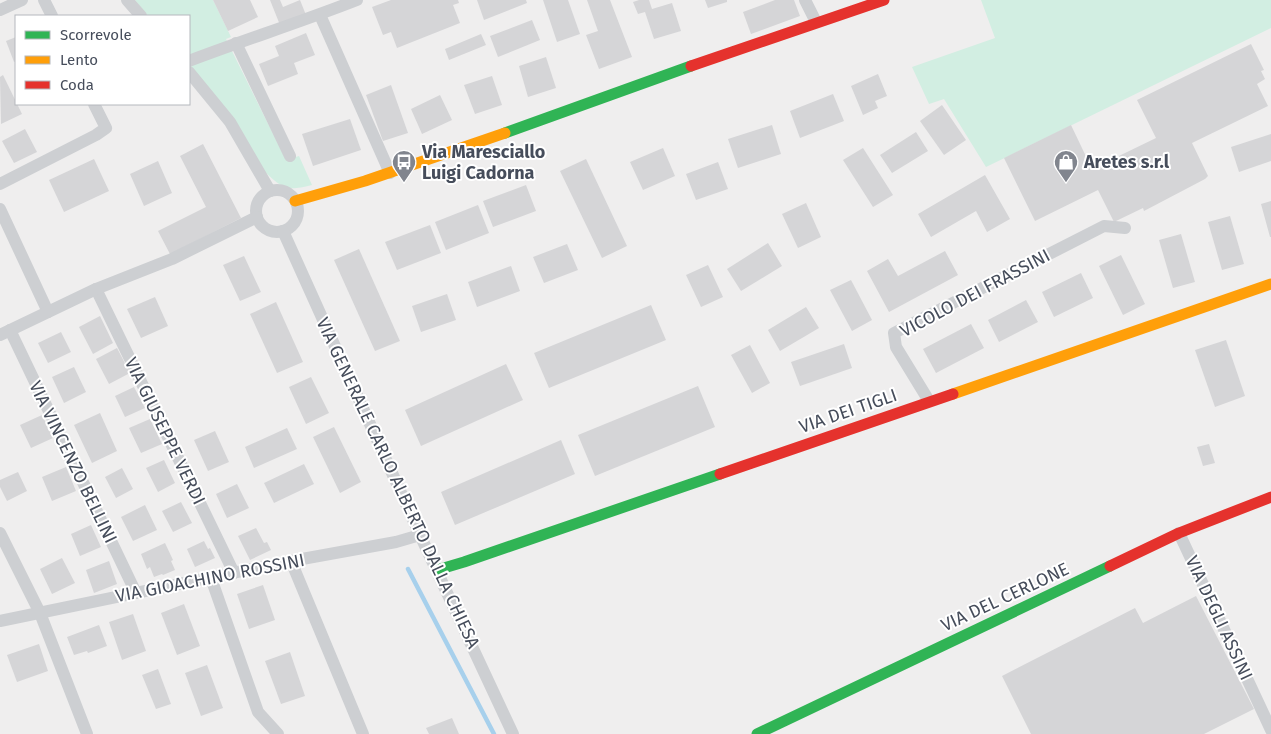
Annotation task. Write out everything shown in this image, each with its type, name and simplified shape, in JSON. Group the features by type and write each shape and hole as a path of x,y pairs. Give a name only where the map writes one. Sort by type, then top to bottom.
{"street":[{"path":"0,10 22,0"},
{"path":"44,0 52,15"},
{"path":"127,0 140,15"},
{"path":"190,61 320,15 356,0"},
{"path":"805,0 816,22"},
{"path":"295,201 390,173 816,22 884,0"},
{"path":"320,15 390,173"},
{"path":"236,43 290,156"},
{"path":"190,73 230,122 270,192"},
{"path":"0,184 96,135 106,128 94,105"},
{"path":"284,191 295,201 298,212 295,222 290,228 277,232 270,231 260,223 256,207 260,198 270,192 284,191"},
{"path":"0,209 48,312"},
{"path":"5,333 96,289 172,259 257,217"},
{"name":"VICOLO DEI FRASSINI","path":"929,401 896,347 894,333 1104,226 1125,228"},
{"name":"VIA GENERALE CARLO ALBERTO DALLA CHIESA","path":"283,231 420,535 513,734"},
{"name":"VIA DEI TIGLI","path":"437,570 1271,284"},
{"name":"VIA GIUSEPPE VERDI","path":"96,289 234,573"},
{"name":"VIA VINCENZO BELLINI","path":"5,333 136,593"},
{"name":"VIA DEL CERLONE","path":"757,734 1179,533 1271,497"},
{"path":"0,533 40,613 87,734"},
{"name":"VIA DEGLI ASSINI","path":"1179,533 1271,730"},
{"name":"VIA GIOACHINO ROSSINI","path":"0,621 291,561 396,542 420,535"},
{"path":"291,561 363,734"},
{"path":"211,578 258,712 278,734"}],"green space":[{"path":"135,0 213,0 231,37 226,39 286,160 299,156 312,185 286,188 265,172 190,66 190,15 147,15"},
{"path":"981,0 1271,0 1271,28 986,167 944,99 929,104 912,67 995,38"}],"building":[{"path":"213,0 250,0 258,17 228,31"},
{"path":"270,0 280,0 283,7 300,0 306,15 280,25"},
{"path":"391,0 458,0 459,3 453,5 460,23 397,48 391,32 383,35 372,7"},
{"path":"477,0 526,0 527,3 484,20"},
{"path":"543,0 568,0 580,34 557,42"},
{"path":"587,0 610,0 632,57 599,69 586,35 598,31"},
{"path":"649,0 652,9 672,3 681,31 654,39 645,12 638,14 633,2"},
{"path":"705,0 727,0 727,2 708,8"},
{"path":"775,0 794,0 800,16 751,34 743,12"},
{"path":"532,20 540,40 498,57 490,36"},
{"path":"306,33 315,55 294,63 298,74 268,86 259,64 279,56 275,46"},
{"path":"481,34 486,45 449,60 445,49"},
{"path":"15,37 14,62 6,41"},
{"path":"1251,44 1264,70 1261,71 1265,79 1257,84 1268,106 1192,143 1208,176 1205,179 1144,211 1143,208 1114,222 1098,190 1035,221 1004,158 1071,125 1092,169 1156,138 1137,100"},
{"path":"546,57 556,88 528,97 519,66"},
{"path":"878,74 887,96 875,101 878,108 863,115 851,86"},
{"path":"3,75 15,100 15,105 18,105 22,114 1,124 0,77"},
{"path":"492,76 502,105 475,114 464,85"},
{"path":"391,85 408,133 383,141 366,95"},
{"path":"833,94 844,121 800,138 790,111"},
{"path":"440,95 452,120 422,134 411,109"},
{"path":"942,105 966,140 944,155 920,121"},
{"path":"350,119 361,150 313,166 302,134"},
{"path":"772,125 781,154 738,168 728,139"},
{"path":"25,129 37,152 14,163 2,141"},
{"path":"916,132 928,151 892,173 880,155"},
{"path":"1271,134 1271,161 1239,172 1231,147"},
{"path":"203,144 241,218 170,254 158,231 206,207 180,156"},
{"path":"663,148 675,176 643,190 630,162"},
{"path":"863,148 893,195 873,207 843,160"},
{"path":"94,159 109,191 64,212 49,180"},
{"path":"586,159 627,246 602,258 560,171"},
{"path":"158,161 172,193 144,206 130,174"},
{"path":"718,162 728,189 696,200 686,174"},
{"path":"985,175 1010,219 987,232 976,211 931,237 918,214"},
{"path":"526,185 536,211 493,227 483,201"},
{"path":"1271,201 1271,237 1270,237 1261,204"},
{"path":"806,203 821,237 798,248 782,214"},
{"path":"478,205 489,233 446,250 435,222"},
{"path":"1230,216 1244,264 1222,270 1208,222"},
{"path":"430,225 441,253 397,270 385,242"},
{"path":"1181,234 1195,282 1173,288 1159,240"},
{"path":"768,243 782,266 741,291 727,269"},
{"path":"567,244 578,270 544,283 533,257"},
{"path":"359,249 400,341 375,351 334,260"},
{"path":"945,251 958,275 889,312 867,271 888,259 898,276"},
{"path":"1121,255 1145,304 1123,315 1099,266"},
{"path":"244,256 261,292 240,301 223,265"},
{"path":"708,265 723,297 701,307 686,275"},
{"path":"511,266 520,291 477,307 468,282"},
{"path":"1081,273 1093,298 1054,317 1042,292"},
{"path":"851,280 872,320 852,331 830,290"},
{"path":"447,294 456,320 421,332 412,306"},
{"path":"155,297 168,326 141,338 127,309"},
{"path":"1026,300 1038,322 999,342 988,320"},
{"path":"276,302 303,362 277,373 250,314"},
{"path":"651,305 666,340 549,388 534,353"},
{"path":"806,307 819,328 780,351 768,330"},
{"path":"100,316 113,343 93,354 79,327"},
{"path":"971,324 984,348 936,373 923,349"},
{"path":"61,332 71,352 48,363 38,343"},
{"path":"1226,340 1245,396 1215,407 1195,350"},
{"path":"844,344 852,368 800,386 791,362"},
{"path":"750,345 770,383 752,393 731,355"},
{"path":"117,348 130,373 109,384 96,359"},
{"path":"506,364 523,400 421,446 405,410"},
{"path":"74,367 86,392 64,403 52,377"},
{"path":"311,377 329,413 306,424 289,387"},
{"path":"698,386 715,427 595,476 578,435"},
{"path":"134,387 145,408 125,417 115,396"},
{"path":"100,413 117,451 92,463 74,425"},
{"path":"42,415 53,438 31,448 20,425"},
{"path":"150,419 162,444 141,453 129,428"},
{"path":"334,427 361,482 340,493 313,437"},
{"path":"287,428 297,449 254,468 245,447"},
{"path":"215,431 229,462 208,471 194,440"},
{"path":"561,440 575,474 455,525 441,492"},
{"path":"1209,444 1215,463 1203,466 1197,447"},
{"path":"164,460 175,483 158,492 146,468"},
{"path":"304,464 314,484 274,503 264,483"},
{"path":"66,467 76,491 52,501 42,477"},
{"path":"122,468 133,489 116,498 105,477"},
{"path":"18,472 27,491 7,501 0,487 0,480"},
{"path":"237,484 249,508 227,518 216,494"},
{"path":"181,502 192,523 173,532 162,511"},
{"path":"145,505 157,530 133,541 121,517"},
{"path":"91,525 101,547 80,556 71,534"},
{"path":"256,528 264,543 267,542 271,550 250,560 238,536"},
{"path":"204,541 215,558 195,567 187,549"},
{"path":"165,543 173,560 171,561 175,570 154,577 150,567 147,569 141,554"},
{"path":"62,558 75,583 52,594 40,569"},
{"path":"109,561 117,584 94,593 86,570"},
{"path":"263,585 275,620 249,629 237,594"},
{"path":"1196,596 1254,709 1204,734 1031,734 1002,676 1135,608 1143,623"},
{"path":"184,604 200,646 177,655 161,613"},
{"path":"133,614 146,651 122,660 109,622"},
{"path":"99,625 107,646 88,653 87,651 74,655 67,637"},
{"path":"39,644 48,671 17,682 7,655"},
{"path":"290,652 305,696 281,704 265,661"},
{"path":"207,665 223,708 201,716 185,673"},
{"path":"158,669 171,704 156,709 142,675"},
{"path":"452,718 459,734 429,734 426,728"}],"waterway":[{"path":"408,569 494,734"}],"traffic: fast":[{"path":"505,133 691,66"},
{"path":"437,570 720,474"},
{"path":"757,734 1110,566"}],"traffic: slow":[{"path":"295,201 365,181 505,133"},
{"path":"953,394 1271,284"}],"traffic: jam":[{"path":"691,66 884,0"},
{"path":"720,474 953,394"},
{"path":"1110,566 1179,533 1271,497"}],"place":[{"name":"Via Maresciallo Luigi Cadorna","path":"404,183"},
{"name":"Aretes s.r.l","path":"1066,183"}]}
